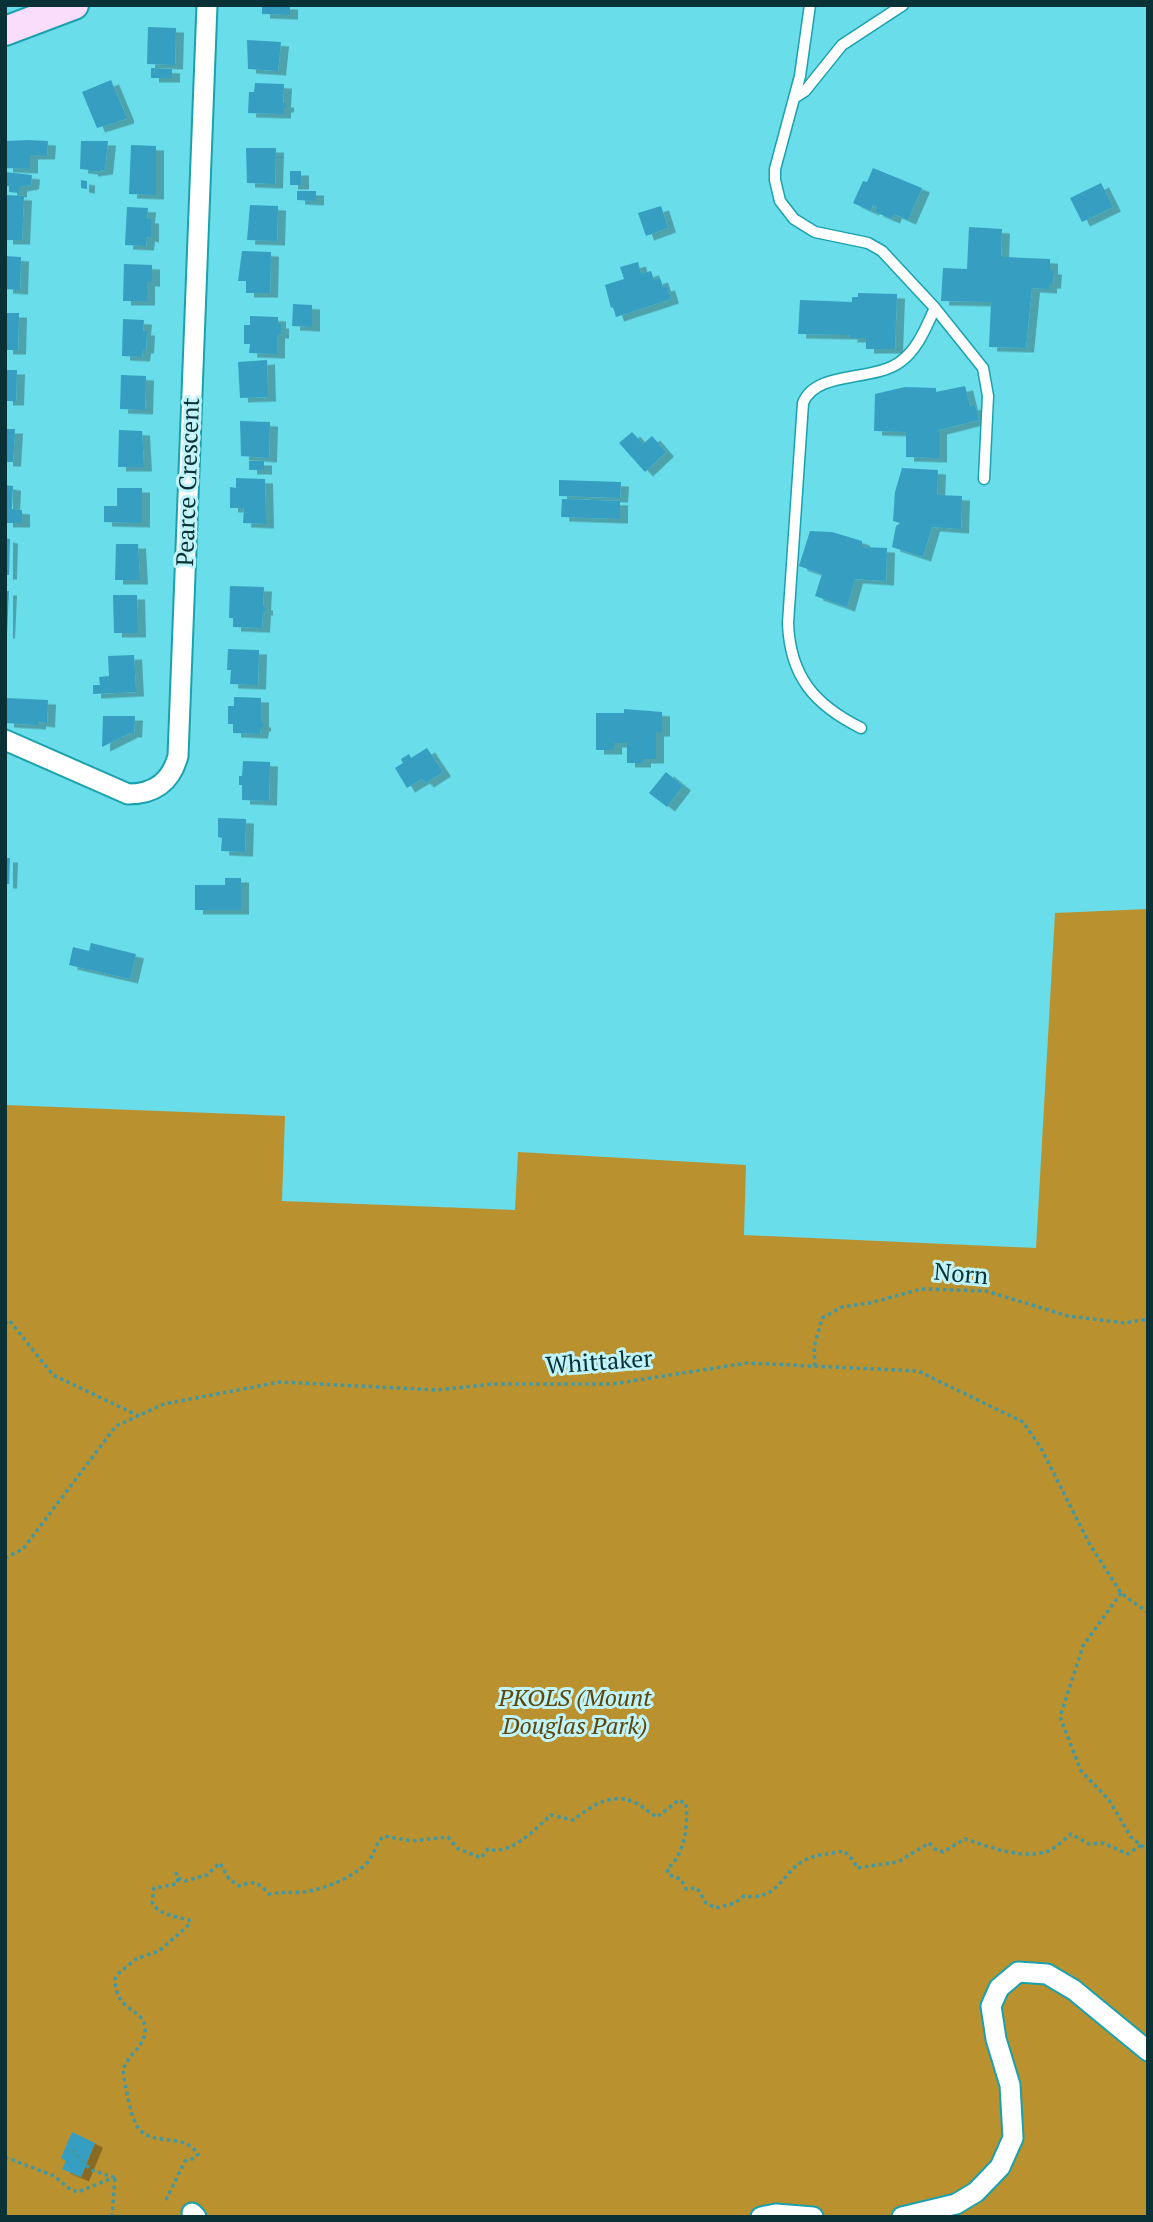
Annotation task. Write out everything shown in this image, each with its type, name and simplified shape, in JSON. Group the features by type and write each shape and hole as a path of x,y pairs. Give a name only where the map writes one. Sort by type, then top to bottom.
{"main road":[{"path":"5,31 74,5"}],"street":[{"name":"Pearce Crescent","path":"5,740 128,794 148,792 158,787 172,774 178,756 206,5"},
{"path":"902,2217 956,2204 976,2192 1000,2167 1013,2138 1010,2085 996,2039 991,2006 999,1988 1018,1972 1047,1973 1074,1990 1148,2051"},
{"path":"761,2217 776,2214 813,2217"}],"lane":[{"path":"810,5 805,53 775,169 777,191 786,210 804,226 815,232 868,243 881,251 935,308 983,368 988,396 984,480"},
{"path":"794,98 805,91 842,45 903,5"},
{"path":"861,728 818,701 800,676 791,649 788,624 803,403 811,392 830,381 879,373 902,361 915,346 935,308"}],"path":[{"name":"Norn","path":"815,1366 814,1347 822,1318 842,1307 870,1303 921,1289 986,1291 1068,1316 1125,1323 1148,1319"},
{"path":"5,1324 9,1320 53,1375 139,1416"},
{"name":"Whittaker","path":"5,1558 23,1549 116,1426 164,1404 280,1382 437,1390 492,1384 612,1384 747,1363 815,1366 918,1371 1023,1422 1041,1448 1089,1543 1121,1593 1148,1613"},
{"path":"1121,1593 1083,1646 1060,1717 1081,1771 1108,1800 1131,1837 1148,1851"},
{"path":"178,1878 185,1881 206,1875 220,1863 229,1879 239,1886 251,1881 260,1883 268,1894 302,1892 360,1870 370,1861 377,1842 384,1836 412,1841 447,1837 457,1848 481,1858 488,1849 495,1851 514,1845 551,1815 573,1820 602,1801 618,1798 635,1802 657,1817 679,1800 686,1804 688,1826 674,1864 667,1869 669,1875 681,1880 686,1889 696,1888 706,1903 716,1908 735,1903 744,1896 754,1897 774,1891 803,1861 844,1852 857,1868 898,1862 929,1843 943,1852 965,1839 992,1849 1025,1853 1051,1850 1071,1834 1089,1844 1103,1843 1128,1854 1141,1845"},
{"path":"166,2200 185,2161 198,2154 186,2142 145,2134 137,2127 123,2071 124,2065 143,2041 145,2027 142,2020 120,2000 116,1976 136,1959 159,1951 187,1928 189,1920 163,1913 156,1909 152,1902 154,1888 175,1885 178,1878 175,1870"},
{"path":"72,2150 91,2169 116,2178"},
{"path":"5,2157 54,2176 71,2190 78,2192 116,2178"},
{"path":"112,2217 116,2178"}],"green space":[{"name":"PKOLS (Mount Douglas Park)","path":"1148,909 1148,2217 5,2217 5,1105 285,1116 282,1201 515,1210 518,1152 746,1165 744,1235 1036,1248 1055,913"}],"building":[{"path":"262,5 290,5 290,15 262,14"},
{"path":"148,27 176,28 175,65 147,64"},
{"path":"247,40 281,42 278,71 248,69"},
{"path":"151,68 172,69 172,78 151,78"},
{"path":"111,80 126,119 97,128 82,92"},
{"path":"255,83 284,84 283,103 286,103 286,108 283,108 283,114 248,113 249,92 254,92"},
{"path":"5,141 48,141 47,155 30,155 30,169 5,168"},
{"path":"81,141 108,141 105,170 90,172 80,169"},
{"path":"131,145 156,146 156,195 129,194"},
{"path":"246,148 276,148 275,184 247,183"},
{"path":"873,168 922,188 908,220 894,214 892,219 875,212 877,207 873,205 871,211 853,203 863,181 867,182"},
{"path":"290,171 301,171 301,185 290,185"},
{"path":"5,172 32,175 31,185 19,187 19,193 9,192 9,186 5,186"},
{"path":"81,180 87,181 87,189 81,188"},
{"path":"1101,183 1113,207 1082,222 1070,198"},
{"path":"297,191 316,191 316,201 297,200"},
{"path":"6,195 24,196 22,240 5,240"},
{"path":"250,205 278,206 277,241 247,240"},
{"path":"661,206 668,228 646,236 638,213"},
{"path":"127,207 148,208 151,238 147,237 146,246 125,245"},
{"path":"969,227 1002,229 1001,255 1004,257 1050,259 1050,270 1054,270 1053,284 1049,284 1049,289 1032,288 1026,348 989,347 991,302 941,301 943,268 967,269"},
{"path":"242,251 271,252 270,293 246,293 246,281 238,281"},
{"path":"5,256 21,257 20,290 5,289"},
{"path":"638,262 641,274 651,271 654,280 660,278 663,287 667,286 671,299 616,317 605,285 624,279 620,267"},
{"path":"124,264 152,265 152,282 147,282 147,301 123,301"},
{"path":"858,293 897,294 895,349 866,349 866,338 849,338 850,335 798,334 800,300 852,302 852,297 858,297"},
{"path":"293,304 312,305 312,327 292,326"},
{"path":"5,313 19,313 18,350 5,350"},
{"path":"250,316 278,317 281,334 277,334 277,354 249,353 250,344 244,344 244,325 250,325"},
{"path":"123,319 144,320 143,331 147,331 146,349 143,349 142,357 122,356"},
{"path":"267,360 268,397 240,398 238,362"},
{"path":"5,370 17,370 16,401 5,401"},
{"path":"121,375 146,376 145,410 120,409"},
{"path":"965,386 970,406 975,405 979,420 939,430 939,458 906,457 906,432 874,431 875,394 905,387 936,388 936,392"},
{"path":"240,421 270,422 269,458 241,456"},
{"path":"5,429 15,429 13,462 5,462"},
{"path":"119,430 142,431 144,467 118,467"},
{"path":"632,432 643,444 652,436 666,452 645,472 619,443"},
{"path":"249,461 264,461 264,470 249,470"},
{"path":"902,468 938,470 937,495 962,496 961,529 932,527 923,557 892,547 896,526 900,523 893,521 895,492"},
{"path":"236,478 265,479 266,524 243,523 244,508 230,508 230,487 236,488"},
{"path":"559,480 621,482 620,498 559,496"},
{"path":"5,485 13,486 12,509 22,510 22,523 5,523"},
{"path":"117,488 142,488 142,523 104,522 104,506 117,506"},
{"path":"562,499 620,501 620,519 561,517"},
{"path":"810,531 832,532 862,541 862,547 887,548 886,581 855,579 847,607 815,596 822,574 799,566"},
{"path":"5,538 10,539 9,575 5,575"},
{"path":"116,544 138,544 140,580 115,580"},
{"path":"230,586 264,587 265,611 262,628 233,627 233,618 229,618"},
{"path":"5,591 9,591 7,634 5,634"},
{"path":"113,595 137,595 138,633 114,633"},
{"path":"228,649 259,650 258,685 230,684 231,670 227,670"},
{"path":"134,655 136,692 93,694 93,685 100,685 99,677 109,676 108,656"},
{"path":"234,697 261,698 263,727 260,734 233,733 233,724 228,724 228,706 234,706"},
{"path":"7,698 48,700 47,723 6,723"},
{"path":"624,709 662,712 662,732 656,732 656,759 643,759 643,763 627,763 627,743 614,743 614,750 596,750 596,713 624,713"},
{"path":"103,716 135,716 134,733 102,747"},
{"path":"427,748 443,772 426,783 422,779 407,788 395,768 403,763 401,759 409,754 411,758"},
{"path":"243,761 270,762 269,801 242,800 239,776 242,776"},
{"path":"666,772 683,786 667,807 649,793"},
{"path":"218,818 246,819 245,852 221,851 222,838 218,837"},
{"path":"5,858 10,858 9,884 5,884"},
{"path":"225,878 241,878 241,910 195,910 195,885 225,885"},
{"path":"91,943 136,954 130,979 69,965 73,947 89,951"},
{"path":"72,2132 95,2143 81,2177 62,2169 66,2161 61,2158"}]}
